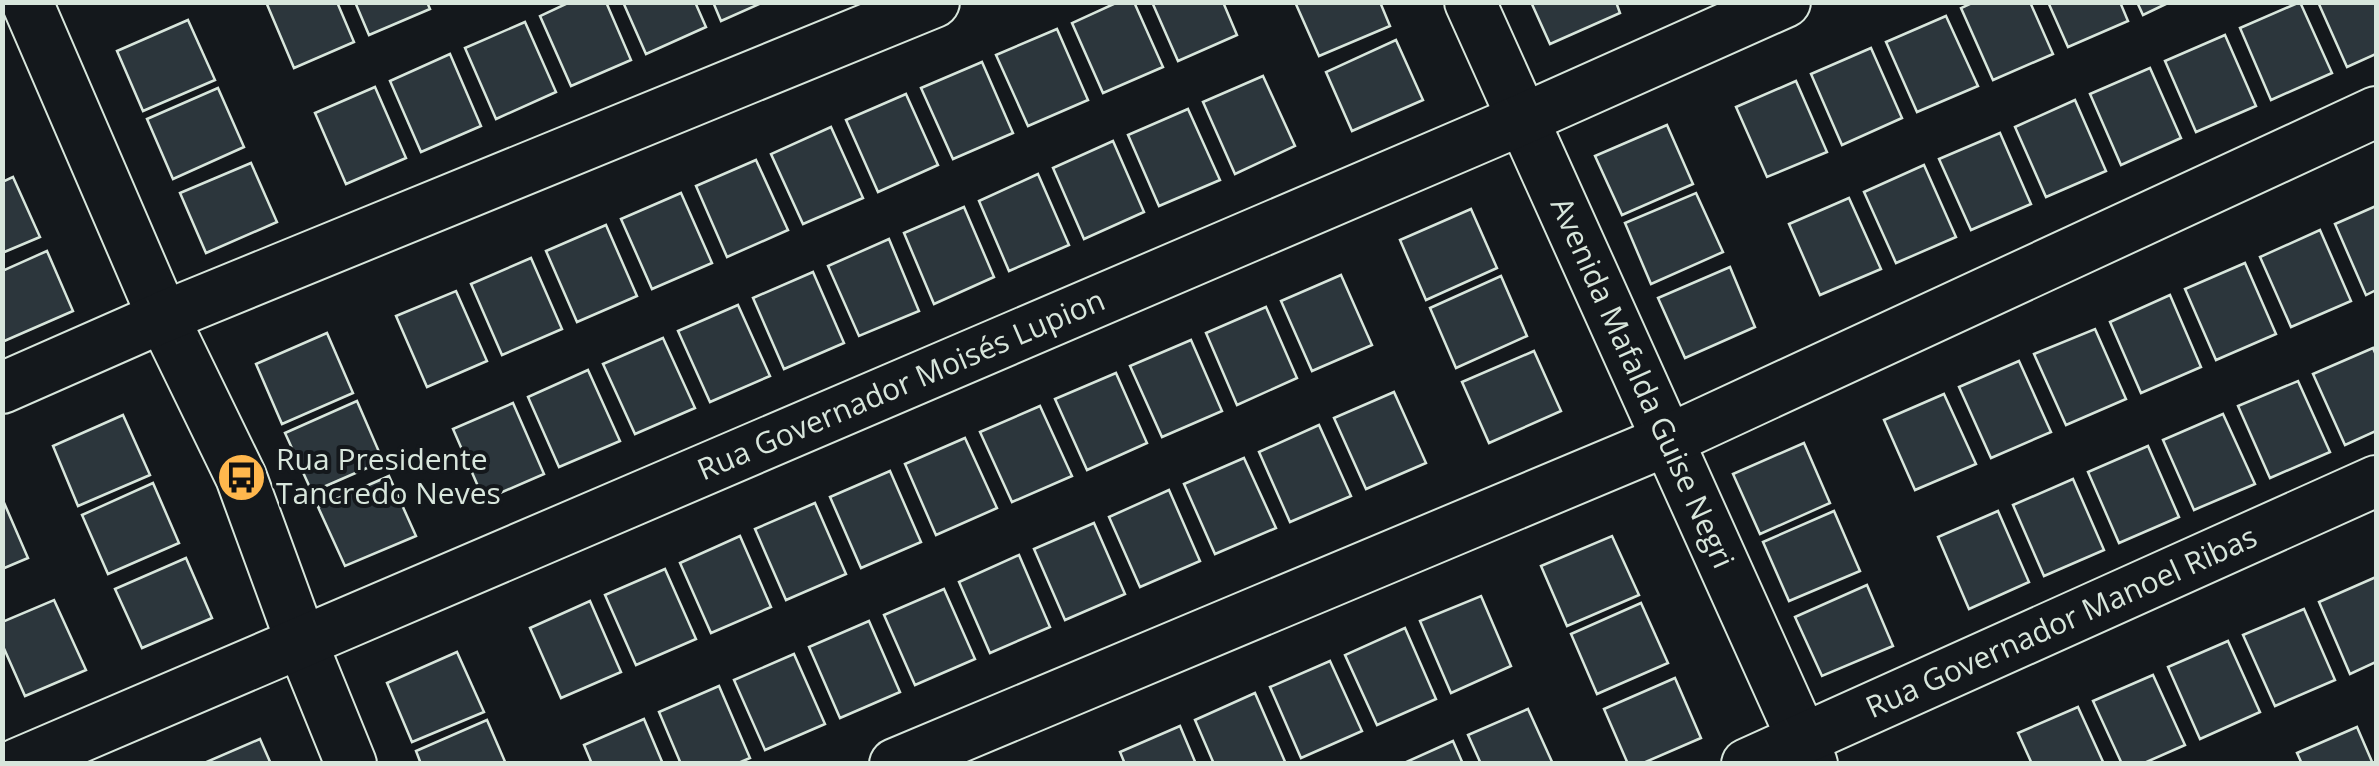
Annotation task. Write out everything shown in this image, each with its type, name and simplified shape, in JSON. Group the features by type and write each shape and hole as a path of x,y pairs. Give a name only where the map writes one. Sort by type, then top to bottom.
{"street":[{"path":"2,388 163,317 934,2"},
{"name":"Avenida Mafalda Guise Negri","path":"1470,2 1807,752"},
{"name":"Rua Governador Moisés Lupion","path":"16,764 1523,120 1786,2"},
{"path":"34,14 163,317 241,477 351,764"},
{"path":"895,764 1668,440 2376,112"},
{"name":"Rua Governador Manoel Ribas","path":"1746,764 1807,752 2376,481"}],"building":[{"path":"266,2 337,2 354,42 294,68"},
{"path":"355,2 427,2 430,9 369,35"},
{"path":"570,2 606,2 631,60 571,86 540,16"},
{"path":"623,2 695,2 706,27 646,54"},
{"path":"713,2 764,2 721,21"},
{"path":"1118,2 1134,2 1163,67 1103,93 1072,23"},
{"path":"1152,2 1223,2 1237,35 1178,61"},
{"path":"1295,2 1380,2 1390,26 1319,56"},
{"path":"1531,2 1616,2 1620,13 1550,44"},
{"path":"1974,2 2030,2 2053,54 1993,80 1961,8"},
{"path":"2048,2 2120,2 2128,21 2068,47"},
{"path":"2137,2 2170,2 2143,15"},
{"path":"2300,2 2332,73 2271,100 2240,28"},
{"path":"2318,2 2376,2 2376,54 2347,67"},
{"path":"1946,16 1978,86 1917,112 1886,42"},
{"path":"188,20 215,80 143,111 117,51"},
{"path":"525,22 556,92 496,119 465,48"},
{"path":"1057,29 1088,100 1028,126 996,55"},
{"path":"2225,35 2256,106 2196,132 2165,61"},
{"path":"1396,40 1423,100 1352,131 1326,72"},
{"path":"1871,48 1902,118 1842,145 1811,74"},
{"path":"450,54 481,126 421,152 390,81"},
{"path":"982,62 1013,133 953,159 921,88"},
{"path":"2150,68 2181,138 2121,165 2090,94"},
{"path":"1263,76 1295,146 1235,174 1203,102"},
{"path":"1796,81 1827,152 1767,177 1736,107"},
{"path":"375,87 406,158 346,184 315,113"},
{"path":"218,88 244,147 173,179 147,119"},
{"path":"906,94 938,165 878,192 846,120"},
{"path":"2075,100 2106,171 2046,197 2015,127"},
{"path":"1188,109 1220,180 1159,206 1128,135"},
{"path":"1667,125 1693,184 1622,215 1595,156"},
{"path":"831,127 863,198 803,224 771,154"},
{"path":"2000,133 2031,204 1971,230 1939,159"},
{"path":"1113,141 1144,212 1084,239 1053,168"},
{"path":"756,160 788,230 727,257 696,186"},
{"path":"251,163 277,222 206,253 180,193"},
{"path":"1924,165 1956,237 1896,263 1864,192"},
{"path":"1038,174 1069,245 1009,271 979,201"},
{"path":"13,177 40,237 2,253 2,182"},
{"path":"681,193 712,263 652,289 621,219"},
{"path":"1696,193 1723,252 1651,284 1625,223"},
{"path":"1849,198 1881,269 1820,295 1789,224"},
{"path":"2376,206 2376,290 2366,295 2335,224"},
{"path":"964,207 994,277 934,304 904,233"},
{"path":"1471,209 1497,268 1426,300 1400,240"},
{"path":"606,225 637,296 577,322 546,251"},
{"path":"2320,230 2351,301 2291,327 2260,257"},
{"path":"889,239 919,311 859,336 828,266"},
{"path":"47,251 73,311 2,342 2,271"},
{"path":"531,258 562,329 502,355 471,284"},
{"path":"2245,263 2276,334 2216,360 2185,289"},
{"path":"1730,267 1755,327 1685,358 1658,298"},
{"path":"813,272 844,343 784,369 753,298"},
{"path":"1341,275 1372,345 1312,371 1281,301"},
{"path":"1501,276 1527,336 1456,368 1430,308"},
{"path":"456,291 487,361 427,387 396,316"},
{"path":"2170,295 2201,367 2141,393 2110,322"},
{"path":"738,305 770,376 710,402 678,331"},
{"path":"1266,307 1297,378 1237,405 1206,333"},
{"path":"2095,329 2126,399 2066,425 2034,354"},
{"path":"327,333 353,393 282,424 256,364"},
{"path":"663,338 695,408 635,434 603,364"},
{"path":"1191,340 1222,411 1162,437 1130,366"},
{"path":"2373,348 2376,431 2345,445 2313,374"},
{"path":"1534,351 1561,411 1489,443 1462,382"},
{"path":"2019,361 2051,432 1991,458 1959,387"},
{"path":"588,370 620,441 559,467 528,397"},
{"path":"1116,373 1147,443 1087,470 1055,399"},
{"path":"2298,381 2330,452 2270,478 2238,406"},
{"path":"1394,392 1426,463 1366,489 1334,418"},
{"path":"1944,394 1976,464 1915,490 1884,420"},
{"path":"357,401 383,461 312,492 285,433"},
{"path":"513,403 544,474 484,500 453,429"},
{"path":"1040,406 1072,476 1012,502 980,432"},
{"path":"2223,414 2255,484 2194,510 2163,440"},
{"path":"123,415 150,475 78,506 53,446"},
{"path":"1319,425 1351,496 1290,522 1259,452"},
{"path":"965,438 997,508 936,535 905,464"},
{"path":"1804,443 1830,503 1760,534 1733,474"},
{"path":"2148,446 2179,517 2119,543 2088,472"},
{"path":"1244,458 1276,528 1215,554 1184,484"},
{"path":"890,471 921,542 861,568 830,497"},
{"path":"389,476 416,536 345,566 318,507"},
{"path":"2073,479 2104,550 2044,576 2013,505"},
{"path":"153,483 179,543 108,574 82,515"},
{"path":"1169,490 1200,561 1140,587 1109,517"},
{"path":"2,498 28,558 2,569"},
{"path":"815,503 846,574 786,600 755,529"},
{"path":"1834,511 1860,571 1789,601 1763,542"},
{"path":"1998,511 2029,582 1969,609 1938,537"},
{"path":"1094,523 1125,594 1065,620 1034,549"},
{"path":"740,536 771,607 711,633 680,563"},
{"path":"1612,536 1639,595 1567,626 1541,566"},
{"path":"1019,555 1050,627 990,653 959,582"},
{"path":"186,558 212,618 142,648 115,589"},
{"path":"665,569 696,639 636,665 605,595"},
{"path":"2376,577 2376,662 2350,674 2319,602"},
{"path":"1867,585 1893,646 1822,676 1795,617"},
{"path":"944,589 975,659 915,685 884,615"},
{"path":"1481,596 1511,666 1451,693 1420,621"},
{"path":"54,600 86,670 25,696 2,644 2,622"},
{"path":"590,601 621,672 561,698 530,628"},
{"path":"1641,603 1668,663 1597,694 1571,634"},
{"path":"2304,609 2335,680 2275,706 2243,635"},
{"path":"869,621 900,692 840,718 809,647"},
{"path":"1405,628 1436,699 1377,725 1345,655"},
{"path":"2228,641 2260,712 2200,739 2168,667"},
{"path":"457,652 484,712 412,742 387,683"},
{"path":"794,654 825,724 765,750 734,680"},
{"path":"1330,661 1362,731 1301,758 1270,687"},
{"path":"2153,675 2185,745 2142,764 2122,764 2093,701"},
{"path":"1675,678 1701,738 1641,764 1628,764 1604,709"},
{"path":"719,686 750,758 736,764 681,764 659,712"},
{"path":"1255,693 1286,764 1214,764 1195,720"},
{"path":"2078,707 2104,764 2032,764 2018,733"},
{"path":"1528,709 1553,764 1481,764 1468,735"},
{"path":"644,719 663,764 592,764 584,745"},
{"path":"487,720 506,764 421,764 416,751"},
{"path":"1180,726 1196,764 1125,764 1120,752"},
{"path":"2357,727 2373,764 2302,764 2297,753"},
{"path":"260,739 271,764 202,764"},
{"path":"1453,741 1463,764 1402,764"}],"place":[{"name":"Rua Presidente Tancredo Neves","path":"241,477"}]}
